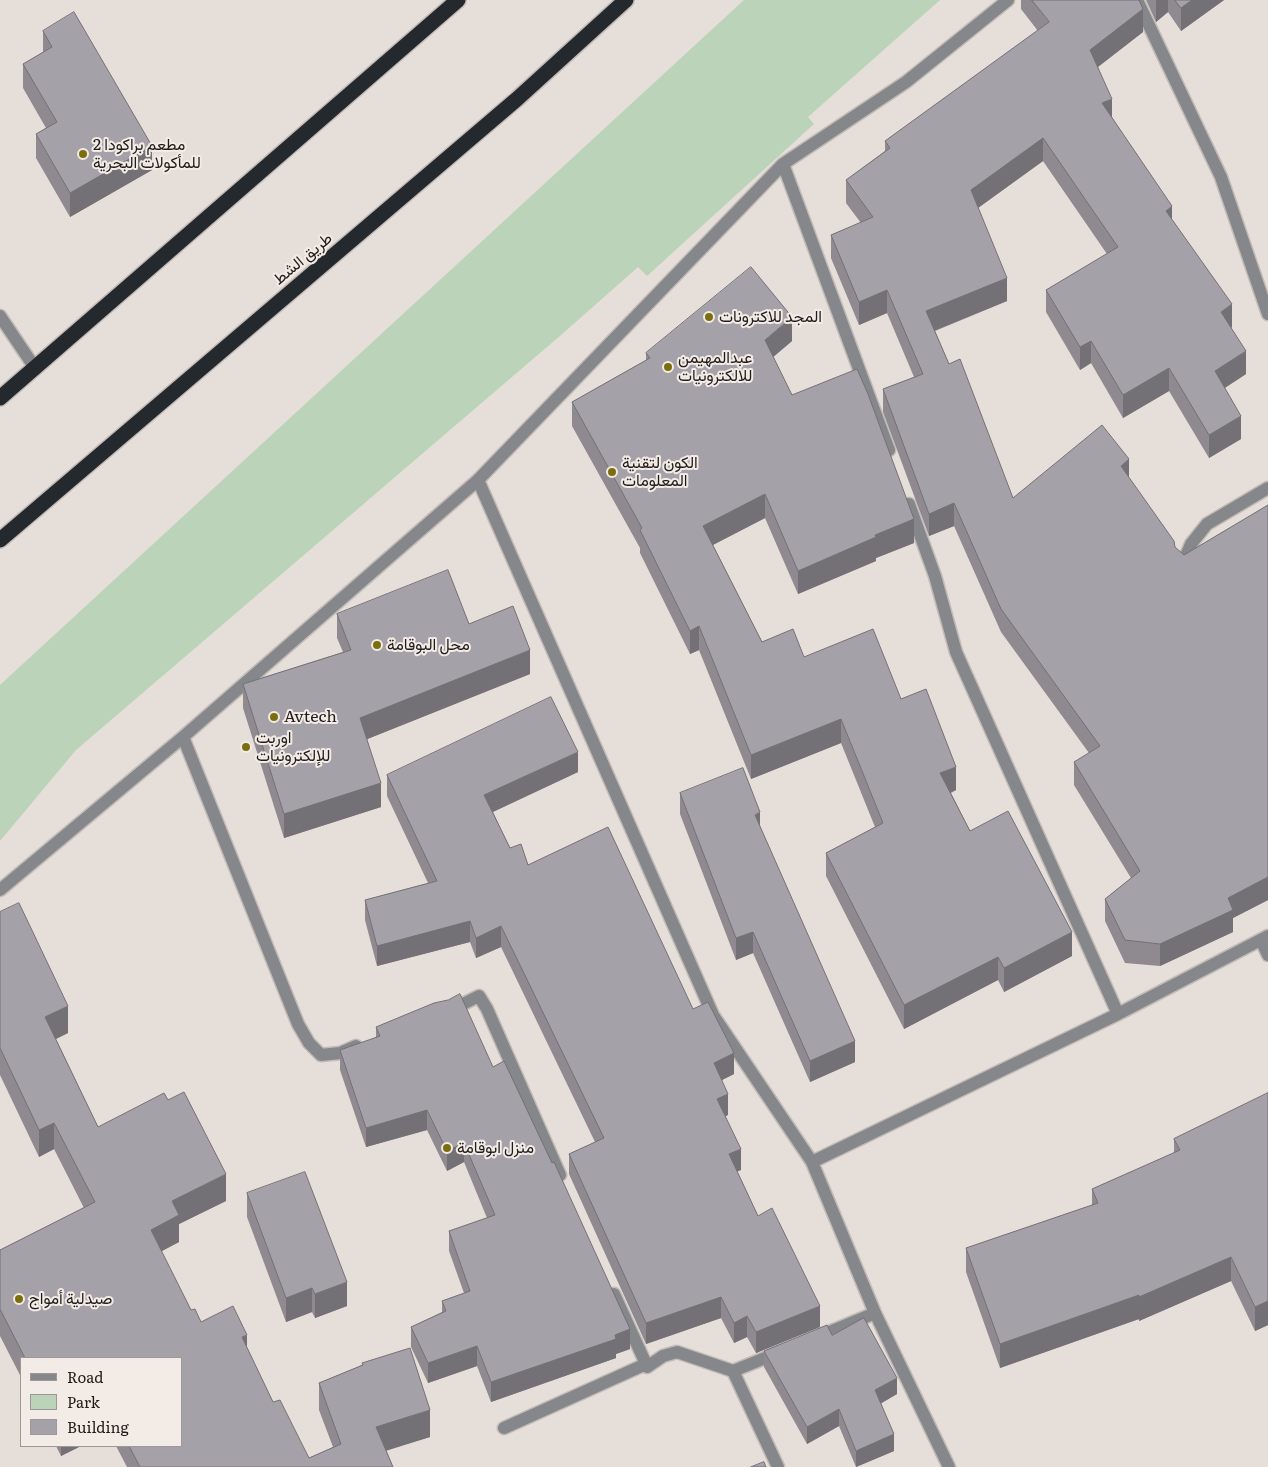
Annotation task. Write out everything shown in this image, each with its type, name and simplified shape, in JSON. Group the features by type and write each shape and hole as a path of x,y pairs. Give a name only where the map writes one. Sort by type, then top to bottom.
{"highway":[{"path":"0,398 458,0"},
{"name":"طريق الشط","path":"0,540 517,99 626,0"}],"street":[{"path":"0,890 182,737 478,480 783,164 906,82 1008,0"},
{"path":"1136,0 1222,177 1268,314"},
{"path":"783,164 894,464"},
{"path":"0,316 35,368"},
{"path":"478,480 713,1016 812,1162 875,1313 949,1467"},
{"path":"1182,565 1191,544 1208,524 1268,488"},
{"path":"904,492 935,576 956,652 1118,1014"},
{"path":"182,737 298,1024 308,1043 322,1055 340,1053 368,1042"},
{"path":"812,1162 1118,1014 1264,938 1268,954"},
{"path":"439,1014 479,996 487,1009 564,1183"},
{"path":"609,1283 647,1368 663,1356 676,1352 732,1371 875,1313"},
{"path":"504,1428 646,1364"},
{"path":"732,1371 778,1467"}],"green space":[{"path":"744,0 940,0 808,117 814,124 647,276 638,267 76,750 0,841 0,685"}],"building":[{"path":"1032,0 1139,0 1143,9 1090,50 1112,99 1102,103 1172,206 1166,211 1232,304 1221,312 1246,351 1215,371 1241,416 1209,435 1169,368 1123,395 1091,341 1080,347 1046,290 1118,247 1043,138 971,190 1007,278 926,311 949,364 960,359 1013,498 1102,425 1129,459 1121,466 1174,541 1175,547 1184,555 1268,505 1268,877 1228,898 1233,910 1160,944 1125,940 1105,899 1140,871 1074,762 1100,746 1001,609 954,503 929,514 883,389 923,374 887,290 859,302 831,235 873,217 846,180 890,148 885,141 1049,22"},
{"path":"1175,0 1192,0 1181,8"},
{"path":"74,12 152,146 70,193 36,134 57,122 23,64 52,47 43,31"},
{"path":"751,267 792,317 765,340 792,395 857,369 914,519 798,571 765,494 703,526 762,642 793,629 804,657 873,629 901,699 926,689 956,767 940,773 970,831 1008,811 1072,932 1004,968 998,957 904,1005 826,853 883,823 841,719 751,755 699,626 690,631 640,530 642,528 572,402 650,358 646,353"},
{"path":"448,570 469,624 513,606 530,650 360,718 381,783 284,814 243,684 351,650 337,614"},
{"path":"551,697 578,752 484,795 510,848 521,844 528,865 608,827 693,1009 708,1002 734,1053 714,1063 728,1094 717,1099 741,1149 729,1154 758,1216 772,1208 820,1306 756,1332 747,1316 734,1323 721,1297 646,1323 569,1154 604,1138 501,926 476,938 470,921 377,946 365,900 437,881 387,775"},
{"path":"743,768 760,812 755,815 855,1041 810,1061 753,932 736,938 680,793"},
{"path":"19,903 68,1006 45,1017 98,1127 164,1093 168,1100 184,1092 226,1174 172,1201 179,1215 151,1230 191,1310 195,1309 201,1322 233,1306 247,1335 242,1337 273,1402 280,1400 309,1458 341,1444 319,1383 363,1365 362,1363 410,1348 430,1410 376,1427 393,1467 140,1467 130,1447 182,1447 182,1357 24,1357 0,1309 0,1250 95,1202 54,1123 39,1130 0,1048 0,912"},
{"path":"460,994 493,1067 504,1061 552,1163 554,1162 630,1329 615,1335 616,1339 491,1382 477,1346 428,1363 411,1327 446,1311 442,1301 470,1291 449,1231 495,1215 464,1143 447,1151 427,1110 366,1128 340,1050 380,1036 376,1027"},
{"path":"1268,1093 1268,1301 1255,1307 1231,1257 1139,1297 1139,1295 1000,1344 966,1248 1098,1203 1092,1189 1180,1150 1174,1139"},
{"path":"305,1172 347,1282 315,1294 312,1288 286,1298 247,1193"},
{"path":"864,1318 897,1378 875,1390 894,1434 856,1451 839,1409 807,1427 764,1351 827,1325 832,1335"},
{"path":"764,1462 766,1467 751,1467"}],"place":[{"name":"مطعم براكودا 2 للمأكولات البحرية","path":"83,154"},
{"name":"المجد للاكترونات","path":"709,317"},
{"name":"عبدالمهيمن للالكترونيات","path":"668,367"},
{"name":"الكون لتقنية المعلومات","path":"612,472"},
{"name":"محل البوقامة","path":"377,645"},
{"name":"Avtech","path":"274,717"},
{"name":"اوربت للإلكترونيات","path":"246,747"},
{"name":"منزل ابوقامة","path":"447,1148"},
{"name":"صيدلية أمواج","path":"19,1299"}]}
